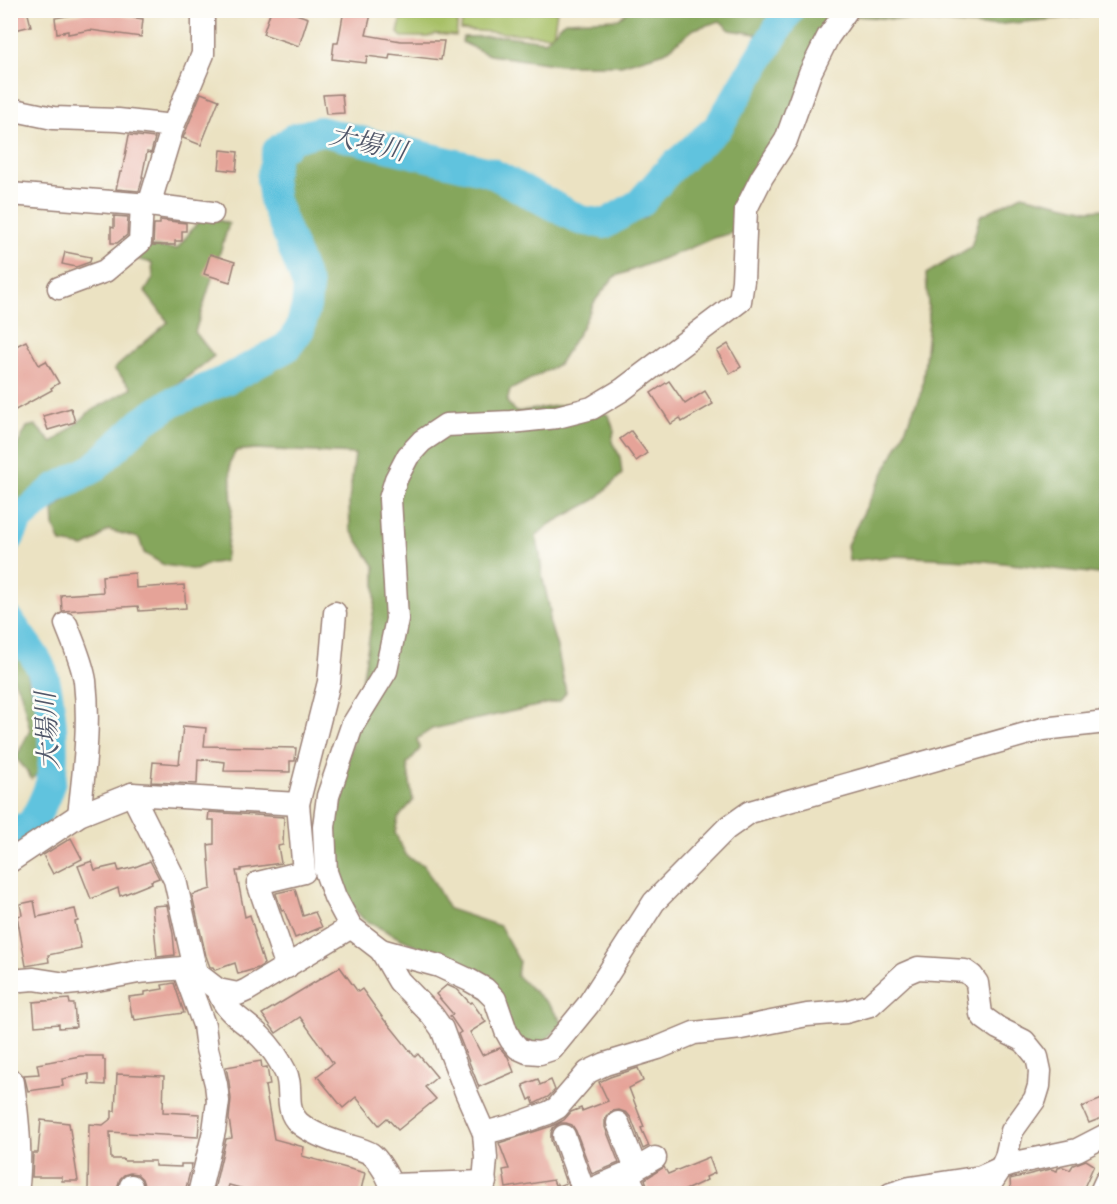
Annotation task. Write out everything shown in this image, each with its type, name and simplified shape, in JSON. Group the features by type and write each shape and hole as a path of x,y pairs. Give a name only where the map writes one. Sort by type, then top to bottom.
{"main road":[{"path":"10,1083 17,1167 14,1194"}],"street":[{"path":"59,288 105,271 140,242 146,204 173,126 202,54 203,10"},
{"path":"315,870 328,796 352,726 386,671 397,619 390,499 396,479 408,456 422,441 446,425 557,417 592,408 622,390 740,301 746,209 762,177 786,140 810,73 847,10"},
{"path":"10,110 52,118 118,120 173,126"},
{"path":"10,194 146,204 212,213"},
{"path":"315,870 298,804 329,682 335,613"},
{"path":"66,624 84,680 87,743 79,815"},
{"path":"287,967 258,883 315,870 326,872 335,897 351,927 381,950 439,966 469,980 492,995 511,1040 518,1048 527,1052 540,1053 552,1049 588,1005 654,902 726,829 750,812 1044,729 1107,722"},
{"path":"10,861 79,815 132,794 298,804"},
{"path":"132,794 175,880 189,970 204,1025 207,1049 216,1084 218,1101 214,1131 196,1193"},
{"path":"10,981 34,979 66,984 138,972 189,970 218,990 238,994 351,927"},
{"path":"218,990 222,1002 261,1036 284,1068 289,1080 290,1105 298,1122 330,1140 371,1154 378,1160 391,1189 484,1188 486,1158 484,1132 442,1029 432,1015 399,981 381,950"},
{"path":"484,1132 511,1126 548,1113 561,1104 588,1072 605,1064 658,1048 693,1033 741,1028 807,1015 846,1012 870,1005 904,974 918,968 965,971 977,983 981,1014 998,1028 1024,1041 1036,1057 1040,1071 1040,1086 1035,1099 1012,1131 1006,1157 984,1194"},
{"path":"658,1048 661,1055 682,1052"},
{"path":"564,1136 582,1193 639,1174 618,1123"},
{"path":"891,1194 910,1188 981,1177 1020,1162 1077,1150 1107,1135"},
{"path":"1100,1194 1107,1181"}],"green space":[{"path":"629,10 1096,11 1086,16 983,26 843,15 732,233 713,238 614,277 595,301 559,364 510,390 507,402 516,412 577,403 609,415 614,431 612,442 620,456 622,474 595,500 550,524 536,536 550,610 549,621 566,692 560,701 432,729 417,739 420,749 407,764 413,801 398,818 395,833 407,857 424,865 449,909 500,926 519,961 517,976 548,1004 563,1023 539,1047 519,1040 455,963 363,919 343,896 331,864 336,810 352,744 375,602 375,567 350,529 349,501 355,454 255,449 236,451 230,462 232,509 225,561 208,564 196,570 164,565 144,553 139,538 108,530 84,547 61,543 54,526 53,510 156,421 277,358 307,332 315,293 302,268 280,203 281,166 294,150 321,138 446,169 509,193 591,231 645,218 724,105 755,51 756,34 730,30 720,21 694,29 665,52 621,65 560,65 489,55 462,42 463,37 506,36 545,41 565,21 619,19"},
{"path":"403,11 459,11 456,36 436,34 428,37 402,37 398,33"},
{"path":"463,11 557,11 553,36 461,30"},
{"path":"1022,195 1088,210 1106,209 1106,575 985,561 896,556 849,561 847,545 901,439 922,390 929,320 926,274 971,247 980,216"},
{"path":"204,214 229,224 195,332 214,356 56,479 27,498 20,513 11,520 11,484 17,476 11,460 27,427 35,425 52,443 89,412 132,388 114,369 168,322 145,292 153,278 152,263 137,259 144,246 177,249"},
{"path":"10,598 29,684 43,719 47,755 42,771 31,779 16,758 30,730 21,693 11,675"}],"building":[{"path":"11,10 27,10 31,26 15,30"},
{"path":"85,10 143,19 141,37 90,30 68,34 68,31 57,33 55,18 84,13"},
{"path":"271,10 284,10 308,18 299,46 263,34"},
{"path":"344,10 372,10 366,35 401,41 444,41 441,60 390,54 389,59 367,56 366,63 332,59 334,43 338,43"},
{"path":"201,93 219,100 201,145 183,138"},
{"path":"342,94 344,113 326,114 323,95"},
{"path":"129,135 155,138 151,153 147,152 139,191 116,189 120,172 122,172"},
{"path":"221,150 238,152 236,171 219,169"},
{"path":"114,216 128,217 127,235 117,243 111,243 111,227 114,228"},
{"path":"160,220 186,223 186,231 182,231 182,241 175,241 175,245 153,245 154,224 160,224"},
{"path":"65,252 91,257 90,262 76,267 62,264"},
{"path":"210,254 235,262 230,282 204,274"},
{"path":"26,341 39,365 46,361 59,383 51,388 52,390 10,413 10,349"},
{"path":"728,344 741,367 730,374 717,351"},
{"path":"669,381 685,404 705,391 713,404 682,422 680,418 671,424 651,393"},
{"path":"71,408 75,422 48,430 43,416"},
{"path":"631,431 647,453 636,461 620,439"},
{"path":"135,573 136,588 184,585 186,608 139,611 138,606 62,611 61,595 103,592 102,576"},
{"path":"183,726 206,728 204,746 296,748 295,761 290,761 290,772 224,771 225,762 198,759 197,784 151,782 153,762 179,764"},
{"path":"209,812 284,817 283,845 278,846 281,863 236,871 245,917 250,915 264,964 238,974 235,963 215,970 210,967 192,895 211,889 208,845 214,844 214,820 208,820"},
{"path":"71,838 82,859 53,874 43,855"},
{"path":"92,861 95,870 117,865 119,871 150,861 159,878 120,896 118,888 91,899 78,866"},
{"path":"295,889 303,916 315,912 322,927 295,938 276,893"},
{"path":"34,901 37,917 75,909 78,921 75,922 81,948 48,955 49,962 26,966 17,916 22,915 20,904"},
{"path":"167,905 175,955 157,957 152,906"},
{"path":"340,967 358,992 362,989 415,1057 418,1054 437,1077 425,1087 436,1099 398,1130 387,1118 379,1125 356,1097 343,1108 317,1076 333,1063 300,1017 276,1033 262,1014"},
{"path":"174,983 184,1013 135,1020 134,1016 132,1017 129,997 145,995 145,992 163,989 162,985"},
{"path":"447,985 458,990 470,1003 472,1002 486,1022 470,1032 482,1055 500,1048 508,1057 514,1072 479,1087 458,1034 461,1032 450,1016 453,1014 436,994"},
{"path":"69,999 70,1004 74,1004 76,1027 59,1028 59,1024 35,1026 33,1002"},
{"path":"80,1056 103,1056 105,1085 89,1084 89,1074 62,1079 63,1086 28,1091 24,1075 39,1074 37,1064"},
{"path":"261,1061 262,1068 267,1067 270,1085 265,1086 274,1139 304,1147 302,1156 365,1173 360,1194 262,1194 229,1185 226,1194 213,1194 226,1139 232,1138 229,1119 231,1099 226,1067"},
{"path":"638,1068 643,1081 629,1088 649,1146 643,1149 627,1113 619,1110 613,1111 607,1115 605,1127 619,1163 592,1174 576,1131 572,1125 560,1123 553,1128 551,1140 566,1183 558,1186 553,1180 506,1188 503,1170 509,1169 499,1143 552,1126 564,1120 571,1112 581,1108 582,1111 608,1101 599,1082"},
{"path":"117,1074 164,1076 163,1112 200,1114 198,1137 110,1132 111,1159 155,1161 155,1166 181,1167 181,1164 192,1164 186,1188 153,1187 153,1194 144,1194 142,1179 137,1174 130,1173 120,1179 117,1194 88,1192 89,1124 103,1125 112,1118 112,1111 115,1111"},
{"path":"538,1079 540,1085 551,1080 555,1090 548,1097 534,1104 532,1098 529,1100 523,1085"},
{"path":"1107,1097 1107,1116 1089,1123 1082,1107"},
{"path":"41,1120 69,1123 78,1181 62,1181 62,1177 32,1177 33,1153 38,1153"},
{"path":"709,1157 715,1173 706,1177 707,1180 677,1194 650,1194 645,1179 664,1167 668,1174"},
{"path":"1086,1160 1094,1165 1081,1194 1042,1194 1046,1188 1011,1194 1010,1179 1051,1169 1057,1171 1058,1168 1063,1167 1070,1170 1073,1165"}],"waterway":[{"name":"大場川","path":"10,537 18,520 54,489 94,468 141,423 169,404 228,379 287,347 300,329 308,287 274,201 271,178 277,151 294,138 320,131 490,172 580,220 605,224 640,203 670,169 718,127 789,10"},
{"name":"大場川","path":"10,621 36,658 43,675 50,705 53,757 50,784 36,816 30,826 10,831"}]}
